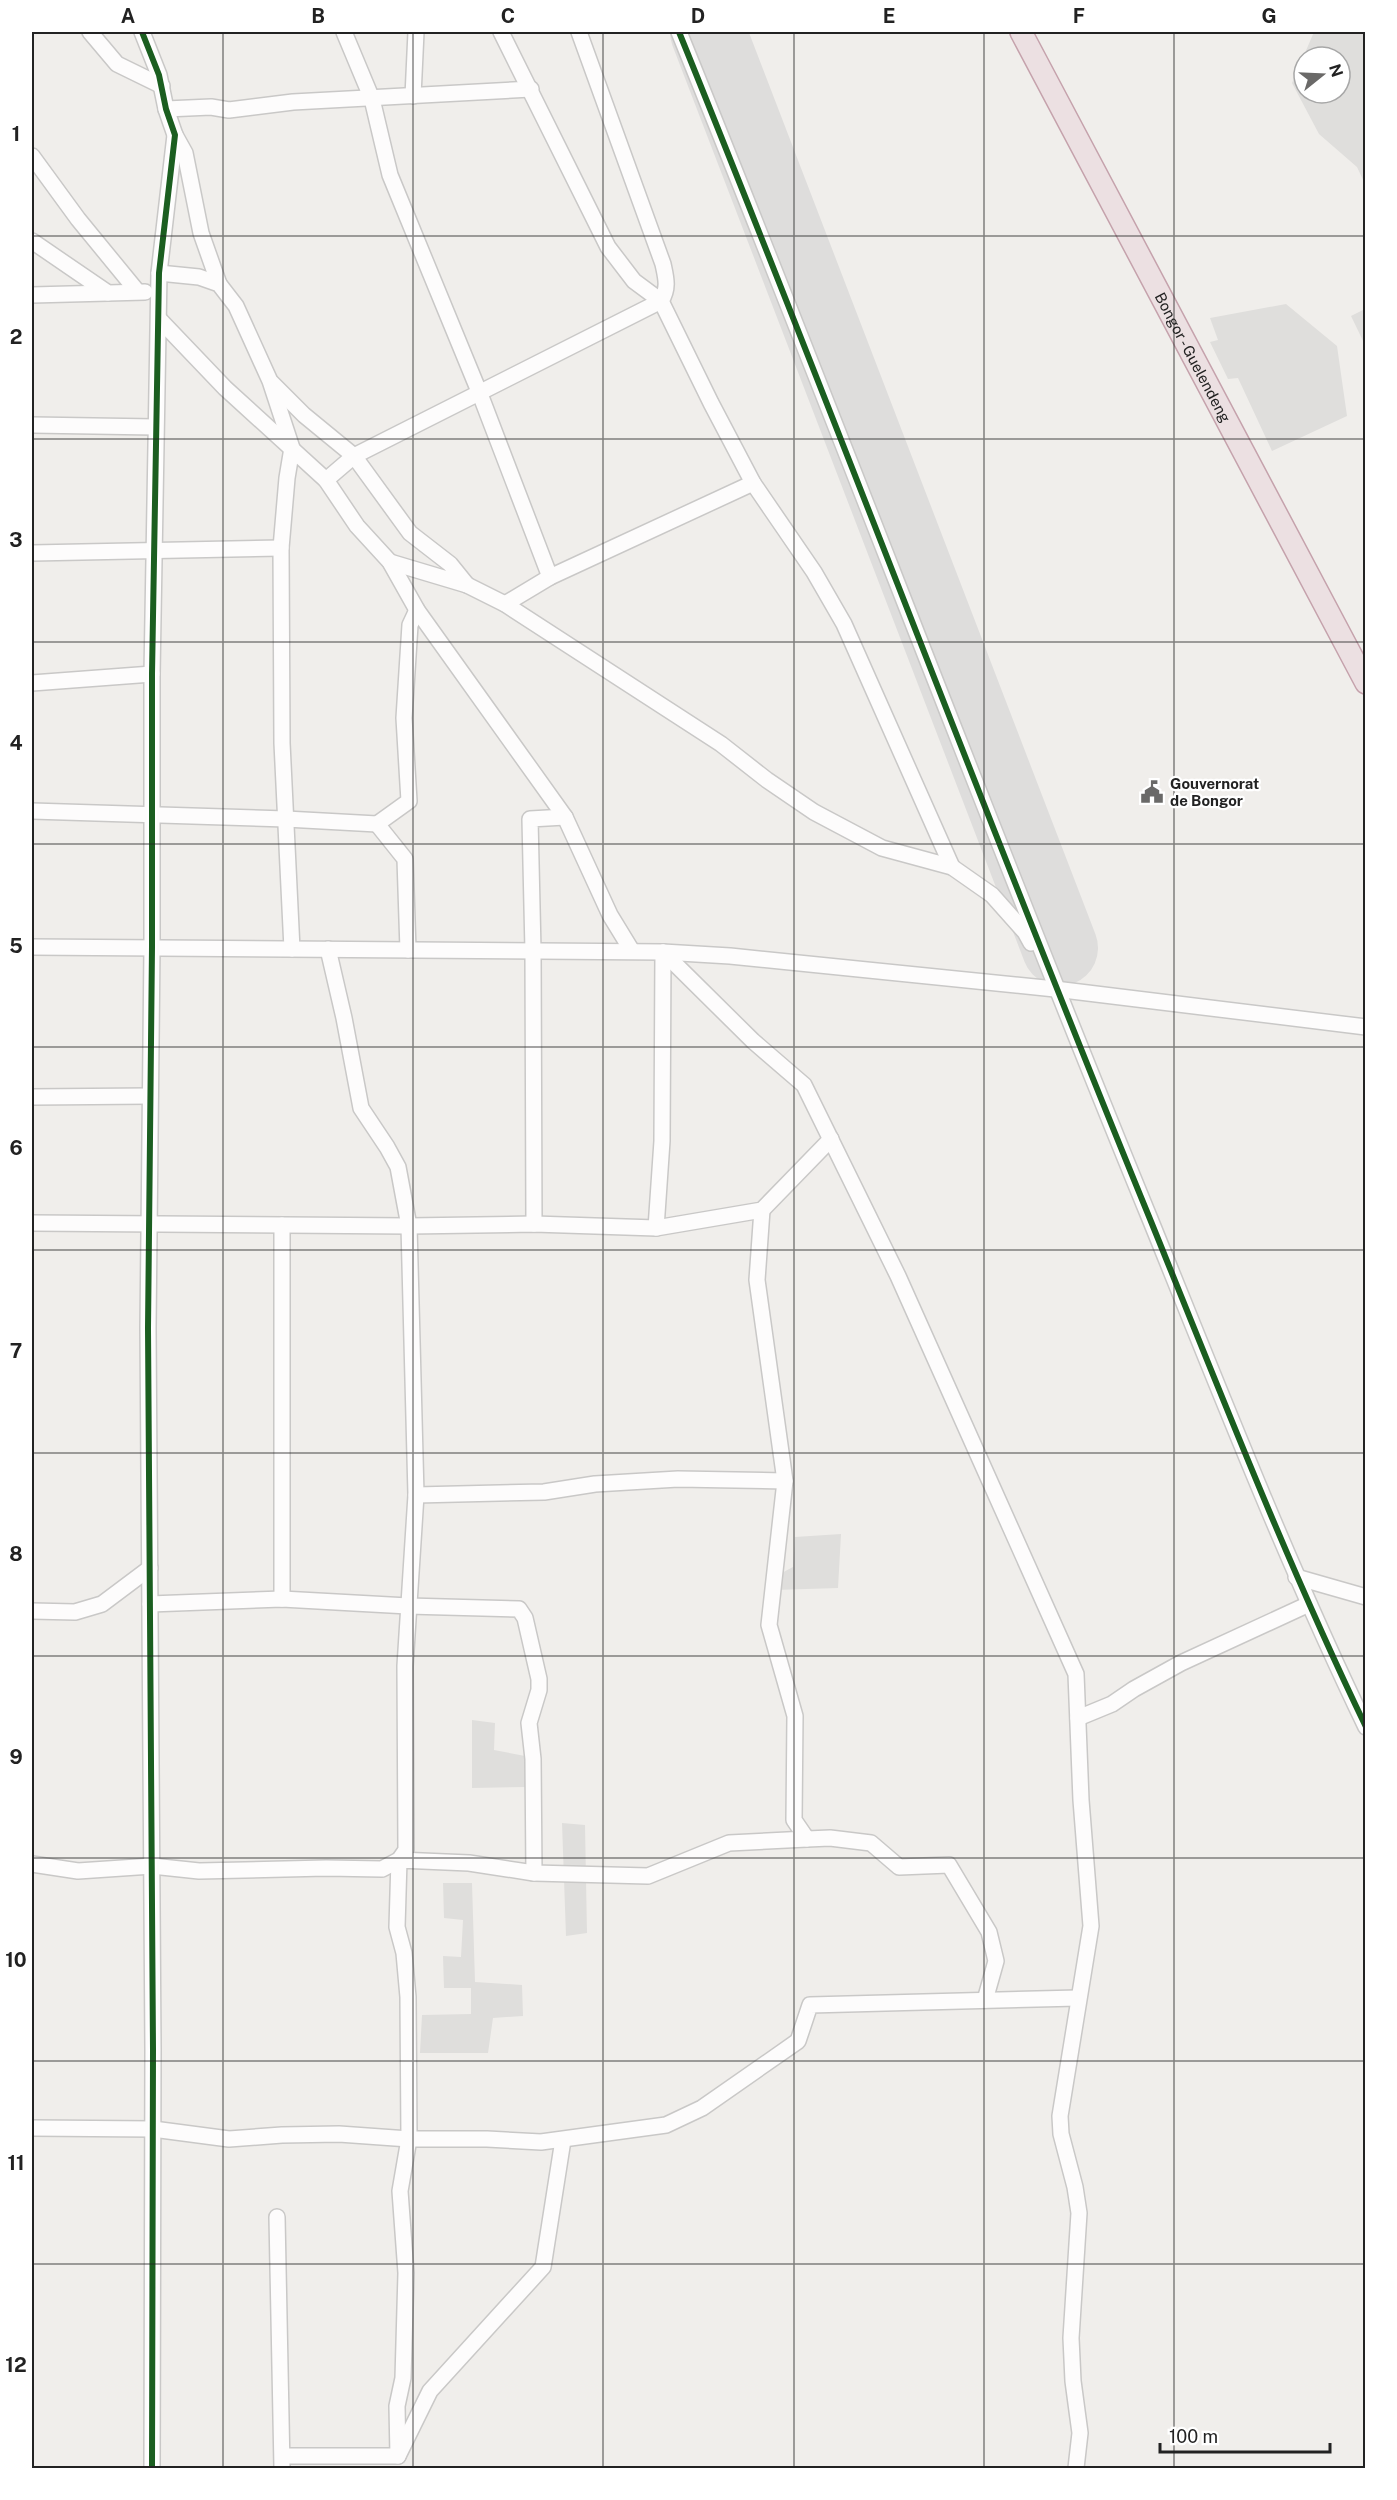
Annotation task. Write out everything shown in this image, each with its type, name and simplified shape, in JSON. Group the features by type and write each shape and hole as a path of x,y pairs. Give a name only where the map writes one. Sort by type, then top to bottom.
{"highway":[{"name":"Bongor - Guelendeng","path":"1020,32 1365,683"}],"street":[{"path":"90,32 117,64 162,86"},
{"path":"142,32 162,86 166,109 175,135 185,153 201,233 219,284 236,306 270,381 292,448 281,548 282,743 292,949"},
{"path":"344,32 372,99 390,175 480,393 550,577"},
{"path":"413,96 416,32"},
{"path":"501,32 618,263 634,281 661,301 753,483 814,572 844,624 952,867"},
{"path":"326,480 354,456 661,301 667,292 663,264 579,32"},
{"path":"679,32 752,212 1055,989 1296,1577 1365,1726"},
{"path":"166,109 211,107 229,110 293,102 531,89"},
{"path":"152,2469 153,2129 149,1226 153,550 159,273 175,135"},
{"path":"32,156 78,219 137,291"},
{"path":"32,241 108,292"},
{"path":"159,273 199,277 219,284"},
{"path":"32,295 137,291 158,293"},
{"path":"159,320 225,388 326,480 357,526 390,562 417,610 565,817 610,915 632,951"},
{"path":"270,381 303,414 354,456 410,533 450,564 467,585"},
{"path":"32,425 155,427"},
{"path":"505,603 550,577 753,483"},
{"path":"32,553 281,548"},
{"path":"390,562 467,585 505,603 720,744 814,812 882,848 952,867 992,895 1025,932 1055,989"},
{"path":"32,811 377,824 409,801 404,718 410,625 417,610"},
{"path":"32,683 152,674"},
{"path":"534,1224 530,819 565,817"},
{"path":"377,824 405,859 408,950"},
{"path":"32,947 663,952 740,957 1055,989 1365,1028"},
{"path":"32,1864 78,1871 152,1866 199,1871 382,1869 399,1860 406,1850 405,1666 416,1495 409,1226 398,1167 360,1108 344,1018 328,949"},
{"path":"663,952 753,1041 804,1085 898,1276 1076,1674 1081,1800 1091,1926 1060,2116 1061,2134 1075,2187 1079,2213 1071,2338 1073,2381 1080,2433 1076,2469"},
{"path":"656,1227 662,1141 663,952"},
{"path":"32,1097 150,1095"},
{"path":"32,1223 149,1226 534,1224 656,1227 762,1209 831,1139"},
{"path":"762,1209 757,1280 785,1481 768,1625 795,1716 794,1820 807,1839"},
{"path":"282,1225 282,1599"},
{"path":"416,1495 544,1492 596,1484 678,1479 785,1481"},
{"path":"32,1611 75,1612 102,1604 150,1568"},
{"path":"1296,1577 1365,1597"},
{"path":"150,1605 282,1599 519,1609 525,1618 539,1678 539,1690 529,1723 533,1759 534,1873"},
{"path":"1078,1718 1112,1704 1181,1663 1273,1621 1301,1605 1309,1604"},
{"path":"399,1860 469,1863 534,1873 648,1876 729,1843 830,1838 871,1843 898,1867 949,1865 989,1932 996,1961 985,2000"},
{"path":"398,2456 397,2406 403,2378 406,2273 400,2192 409,2139 408,1997 404,1953 397,1927 399,1860"},
{"path":"32,2128 153,2129 229,2139 327,2134 409,2139 478,2138 541,2142 563,2140 666,2124 702,2108 798,2041 810,2005 1078,1998"},
{"path":"398,2456 430,2391 543,2267 563,2140"},
{"path":"278,2217 282,2462 398,2456"}],"shaded area":[{"path":"1314,32 1365,32 1365,184 1357,167 1319,134 1304,105 1352,105 1352,45 1308,45"},
{"path":"1286,304 1337,346 1347,416 1272,451 1238,378 1228,379 1210,342 1218,340 1210,318"},
{"path":"1365,309 1365,345 1351,316"},
{"path":"841,1534 838,1588 775,1590 776,1576 793,1567 795,1537"},
{"path":"472,1720 495,1723 494,1750 525,1756 527,1787 472,1788"},
{"path":"562,1823 585,1825 587,1933 566,1936"},
{"path":"443,1883 472,1883 475,1982 522,1985 523,2016 493,2018 488,2053 420,2053 422,2015 471,2014 471,1988 444,1988 443,1956 461,1957 463,1920 444,1918"}],"runway":[{"path":"708,32 1060,948"}],"cycle path":[{"path":"142,32 159,75 166,109 175,135 159,273 152,674 148,1328 153,2049 152,2468"},
{"path":"679,32 1090,1071 1254,1474 1308,1602 1366,1727"}],"place":[{"name":"Gouvernorat de Bongor","path":"1152,792"}]}
